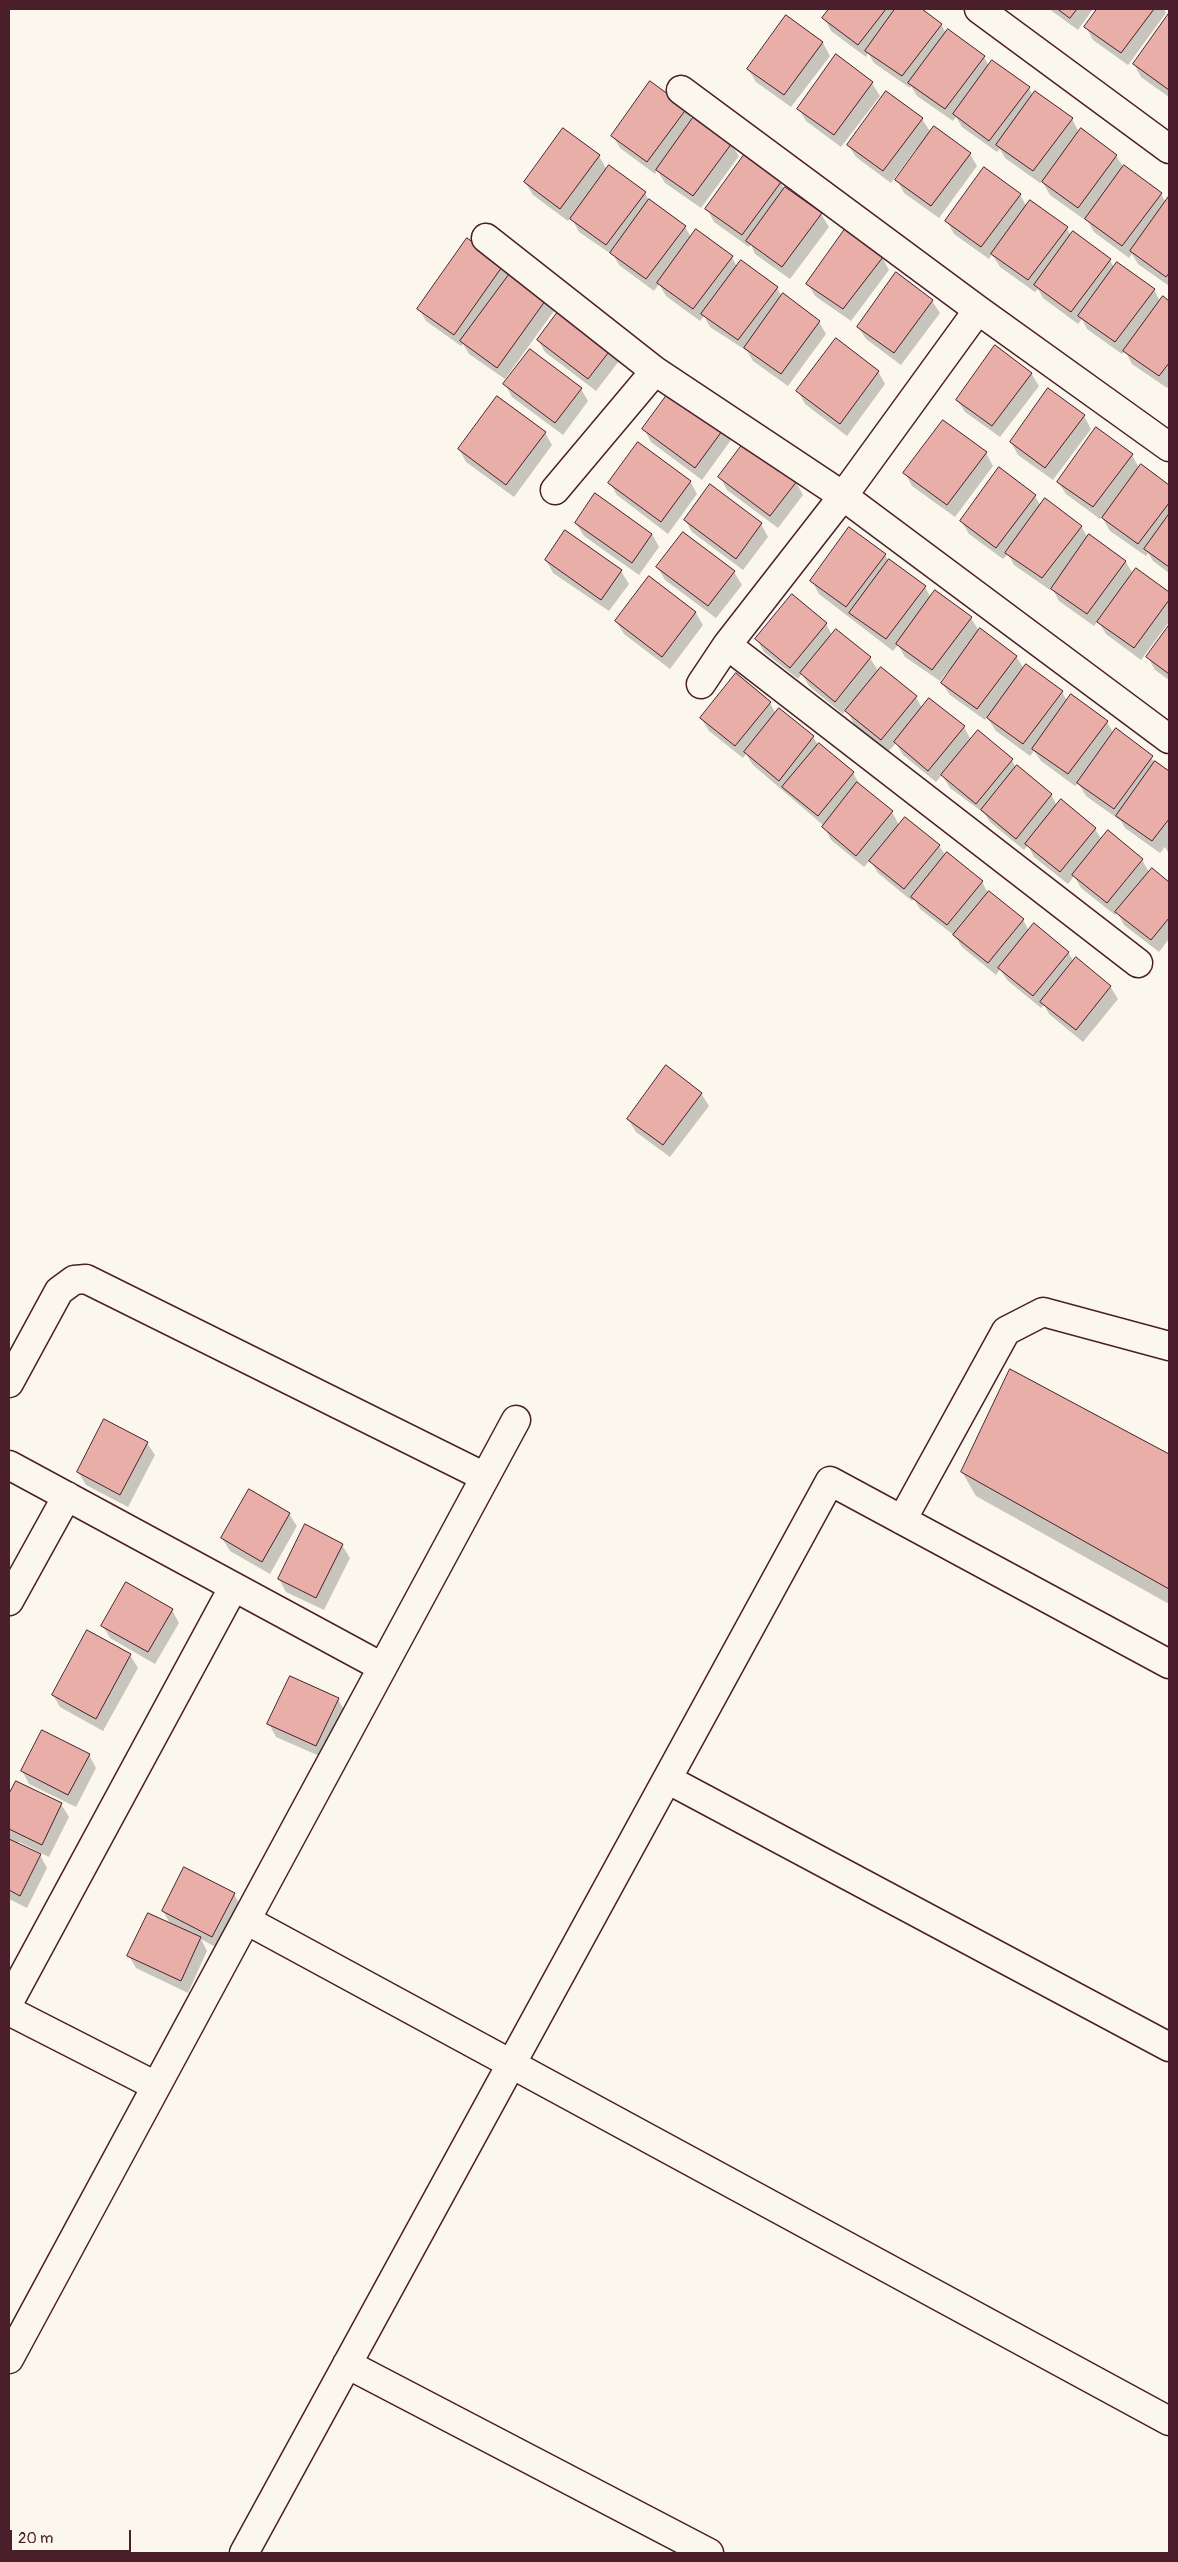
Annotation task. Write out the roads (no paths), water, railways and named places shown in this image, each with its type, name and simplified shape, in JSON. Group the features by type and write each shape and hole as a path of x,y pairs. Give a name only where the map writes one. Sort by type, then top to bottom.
{"street":[{"path":"980,9 1169,149"},
{"path":"681,90 978,310 1169,447"},
{"path":"486,238 656,370 843,496 1169,739"},
{"path":"701,684 727,645 843,496 978,310"},
{"path":"555,490 656,370"},
{"path":"727,645 1138,964"},
{"path":"9,1383 59,1291 74,1280 86,1279 485,1477"},
{"path":"902,1520 1006,1330 1043,1312 1169,1346"},
{"path":"9,2359 15,2332 156,2086 516,1420"},
{"path":"9,1465 382,1667"},
{"path":"244,2553 830,1481 1169,1664"},
{"path":"9,1600 67,1496"},
{"path":"9,2002 233,1588"},
{"path":"667,1778 1169,2047"},
{"path":"246,1920 1169,2421"},
{"path":"9,2011 156,2086"},
{"path":"348,2364 709,2553"}]}
